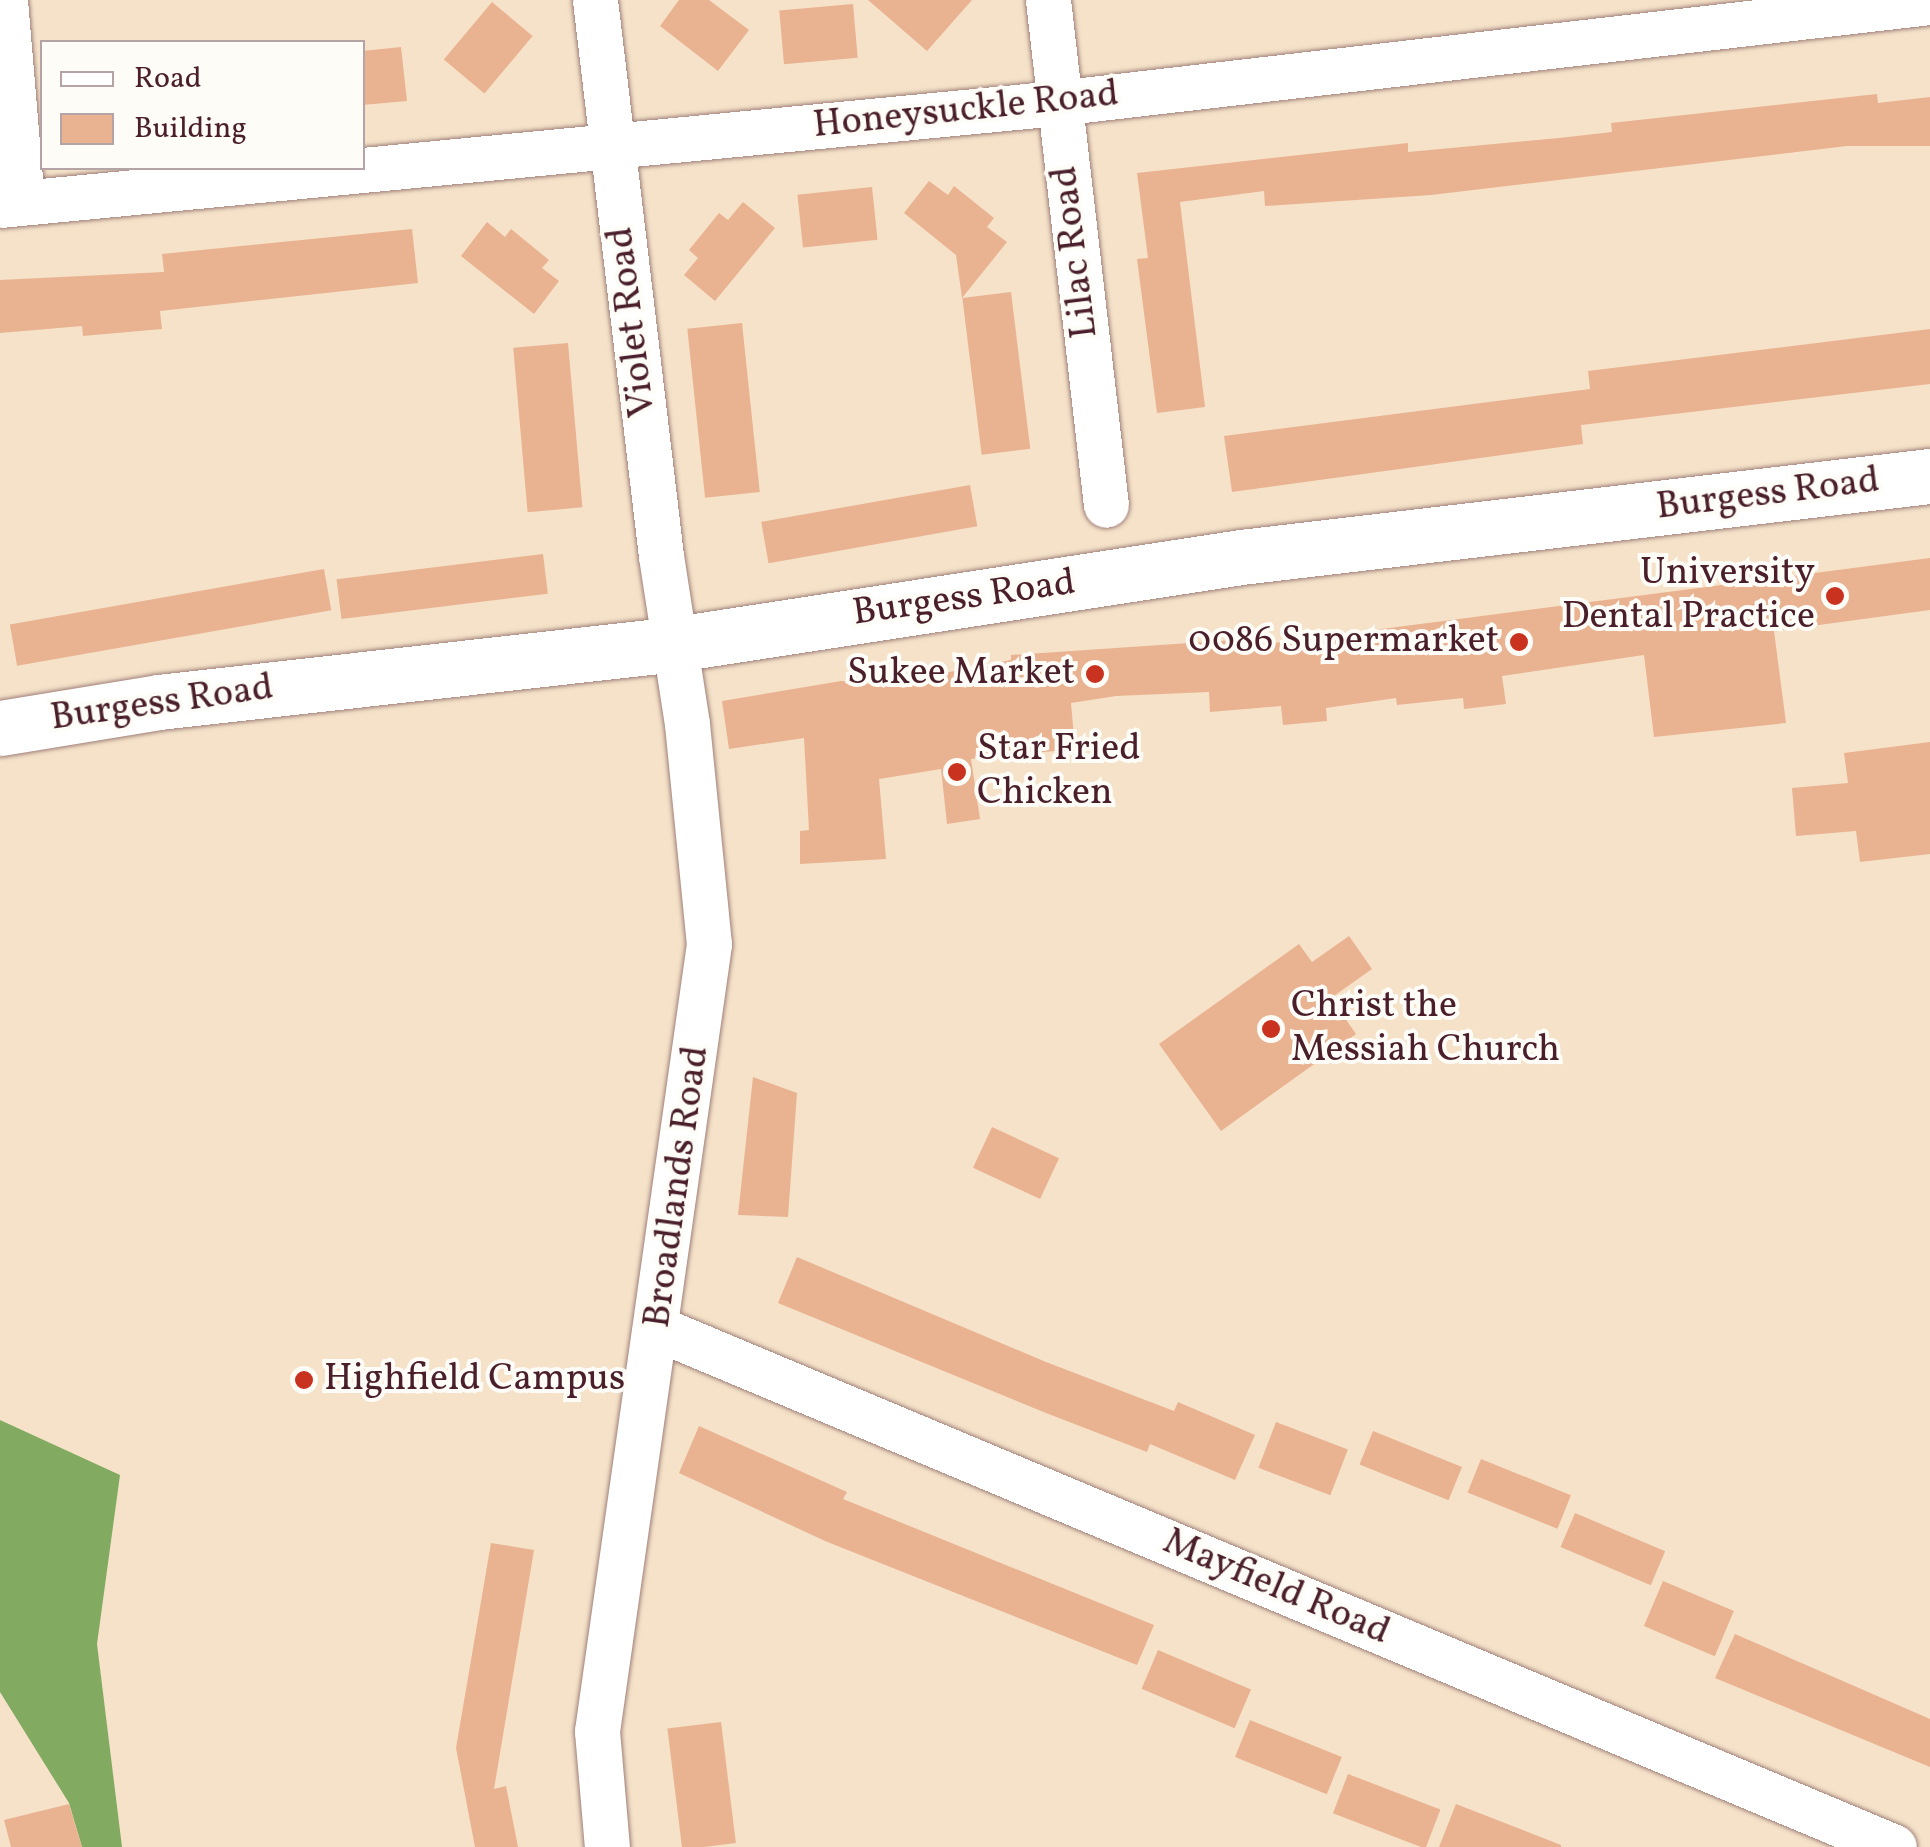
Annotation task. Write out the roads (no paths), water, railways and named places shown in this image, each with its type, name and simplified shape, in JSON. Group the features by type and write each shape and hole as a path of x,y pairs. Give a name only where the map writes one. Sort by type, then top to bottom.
{"main road":[{"name":"Burgess Road","path":"0,728 178,700 676,644 1242,557 1930,476"}],"street":[{"path":"5,0 11,203"},
{"name":"Violet Road","path":"595,0 676,644"},
{"name":"Lilac Road","path":"1048,0 1106,505"},
{"name":"Honeysuckle Road","path":"11,203 1057,103 1930,2"},
{"name":"Broadlands Road","path":"607,1847 596,1731 659,1329 709,944 676,644"},
{"name":"Mayfield Road","path":"659,1329 1894,1847"}],"place":[{"name":"University Dental Practice","path":"1835,596"},
{"name":"0086 Supermarket","path":"1519,642"},
{"name":"Sukee Market","path":"1095,674"},
{"name":"Star Fried Chicken","path":"957,772"},
{"name":"Christ the Messiah Church","path":"1271,1029"},
{"name":"Highfield Campus","path":"304,1380"}]}
